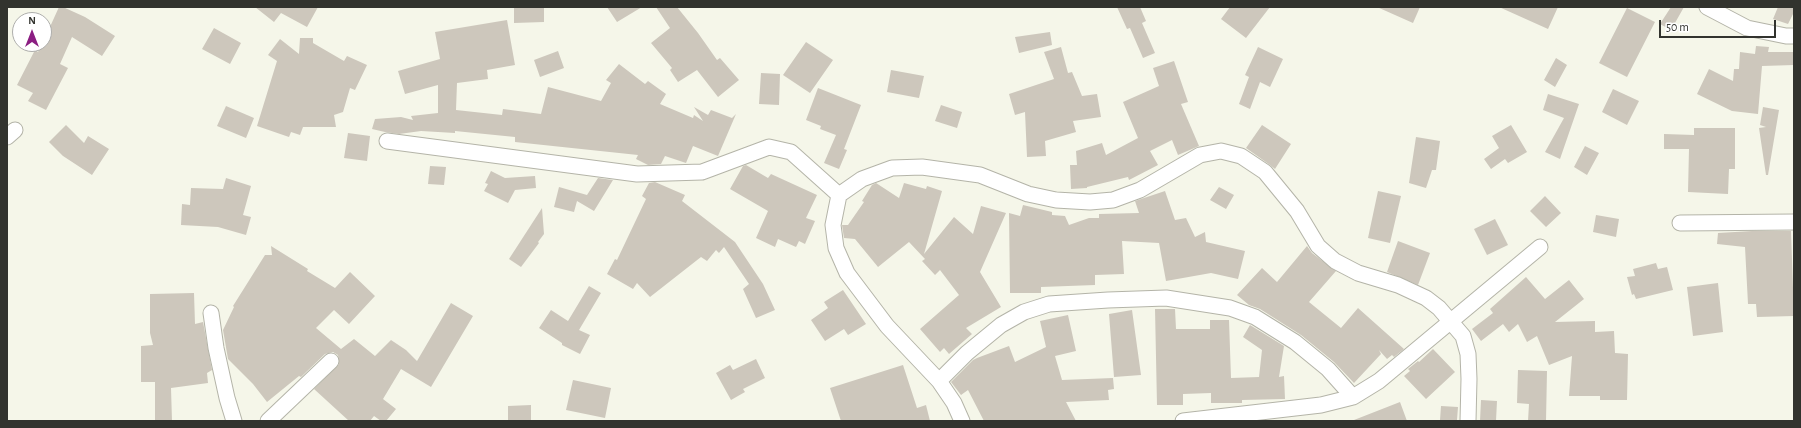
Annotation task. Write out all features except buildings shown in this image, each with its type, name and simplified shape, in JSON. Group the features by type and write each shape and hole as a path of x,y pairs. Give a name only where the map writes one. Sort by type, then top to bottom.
{"street":[{"path":"1707,7 1747,28 1786,36 1794,36"},
{"path":"387,141 637,174 702,172 769,147 791,152 839,195"},
{"path":"962,421 954,403 939,381 887,326 847,273 836,248 833,225 839,195 862,179 892,168 922,167 980,175 1028,194 1056,200 1090,202 1112,200 1140,190 1200,155 1221,151 1241,156 1265,172 1297,211 1318,246 1335,262 1358,273 1398,285 1426,298 1439,308 1451,321 1462,336 1468,354 1468,421"},
{"path":"1680,222 1794,222"},
{"path":"1183,421 1321,405 1353,397 1379,381 1540,247"},
{"path":"939,381 967,353 1001,325 1024,312 1049,304 1166,298 1230,308 1255,317 1295,342 1328,369 1353,397"},
{"path":"211,312 220,369 234,421"},
{"path":"268,421 331,361"}]}
